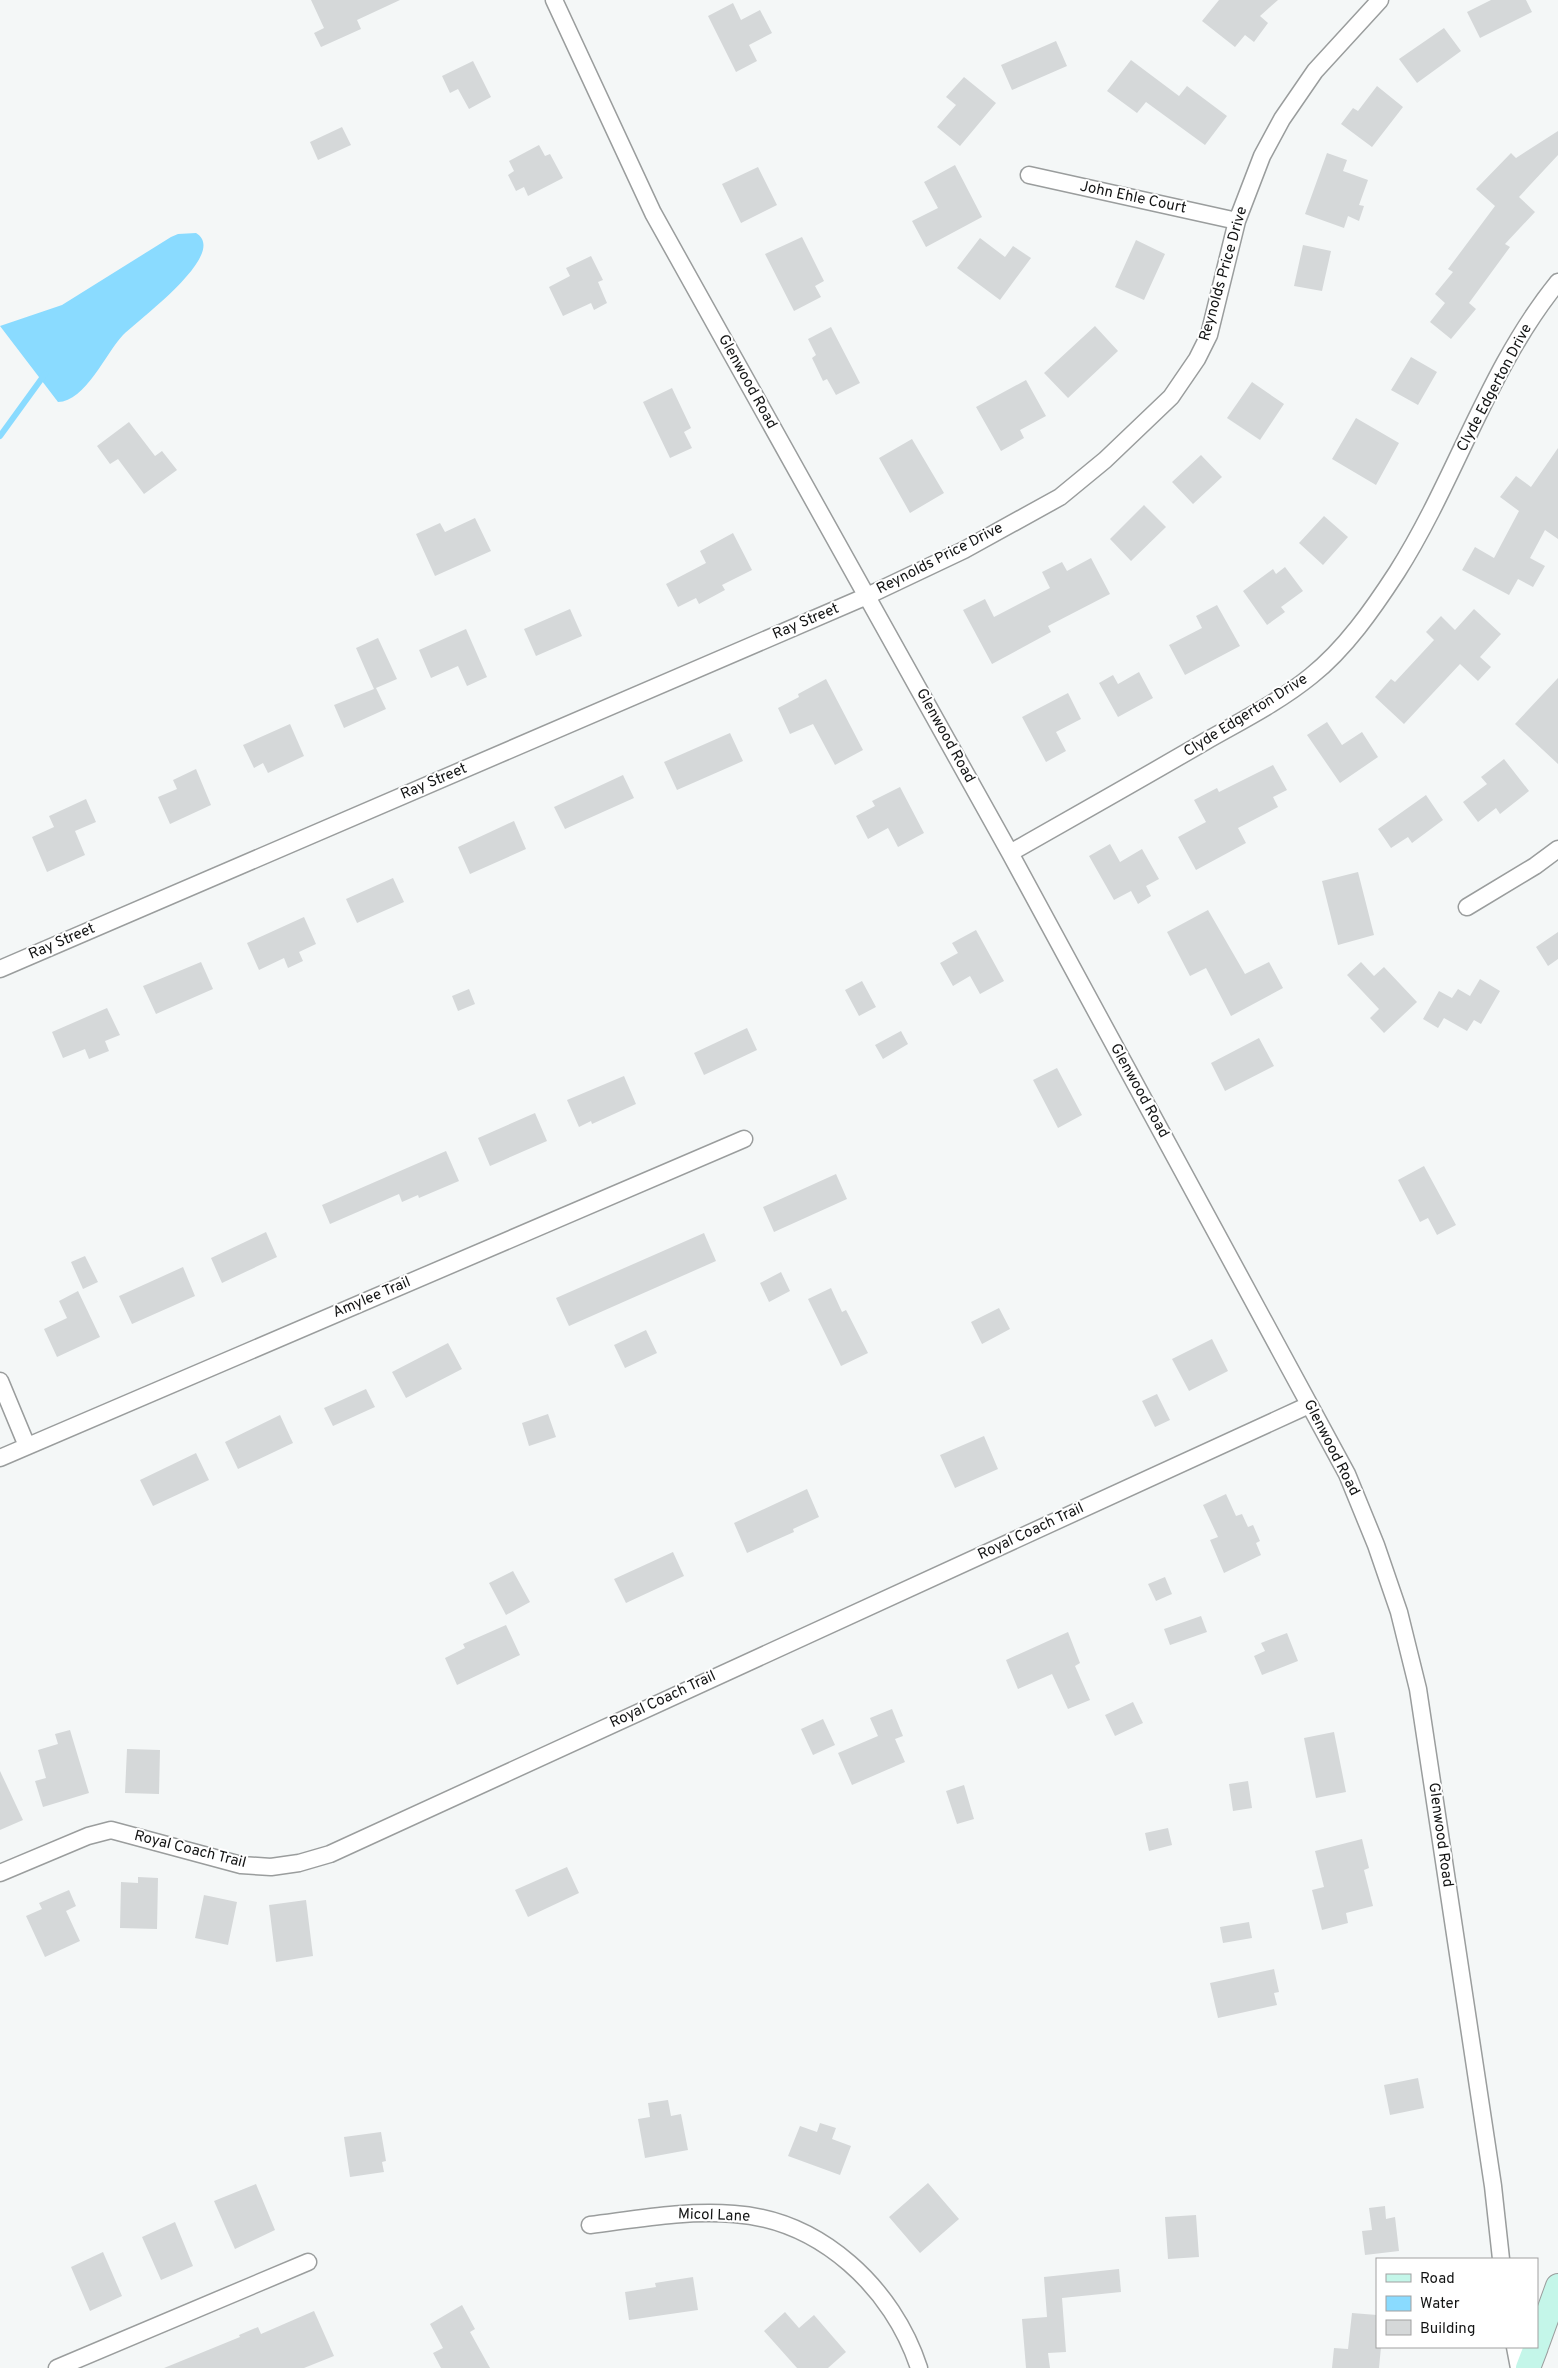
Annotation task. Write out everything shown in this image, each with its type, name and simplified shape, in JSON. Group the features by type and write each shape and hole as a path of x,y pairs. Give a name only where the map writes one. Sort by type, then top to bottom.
{"main road":[{"path":"1538,2340 1558,2286"},
{"path":"1528,2368 1535,2348"}],"street":[{"name":"Glenwood Road","path":"554,0 653,213 1010,853 1347,1474 1376,1545 1399,1612 1418,1689 1492,2186 1501,2258"},
{"name":"Reynolds Price Drive","path":"868,596 964,550 1060,497 1141,428 1171,397 1197,359 1209,335 1237,221 1262,156 1282,120 1315,71 1380,0"},
{"name":"John Ehle Court","path":"1029,175 1237,221"},
{"name":"Clyde Edgerton Drive","path":"1010,853 1258,711 1310,676 1337,651 1371,609 1397,572 1433,509 1514,347 1543,300 1558,282"},
{"name":"Ray Street","path":"0,969 868,596"},
{"path":"1467,907 1535,866 1558,849"},
{"name":"Amylee Trail","path":"0,1458 744,1139"},
{"path":"0,1381 27,1446"},
{"name":"Royal Coach Trail","path":"0,1873 88,1836 110,1830 241,1865 271,1867 299,1863 330,1854 1309,1405"},
{"name":"Micol Lane","path":"590,2225 699,2213 735,2214 762,2218 788,2226 821,2242 850,2263 876,2289 897,2318 913,2350 919,2368"},
{"path":"57,2368 308,2262"},
{"path":"1515,2348 1519,2368"}],"water":[{"path":"196,233 203,243 201,255 192,270 178,286 123,335 86,386 68,400 58,402 0,326 62,305 171,237 178,234"}],"building":[{"path":"311,0 400,0 357,20 361,29 321,47 314,33 324,28"},
{"path":"1219,0 1278,0 1260,16 1268,23 1254,42 1245,35 1235,47 1202,21"},
{"path":"1491,0 1526,0 1532,12 1480,38 1467,12"},
{"path":"733,3 741,20 760,10 772,33 749,45 757,61 736,72 708,16"},
{"path":"1444,28 1461,51 1417,83 1399,59"},
{"path":"1056,41 1067,66 1012,90 1001,65"},
{"path":"1131,60 1179,96 1187,86 1227,116 1205,145 1146,102 1137,113 1107,91"},
{"path":"473,61 491,97 469,109 458,89 450,93 442,76"},
{"path":"964,77 996,103 960,146 937,127 956,105 946,97"},
{"path":"1377,86 1403,107 1372,147 1341,124 1353,108 1358,111"},
{"path":"342,127 351,145 318,160 310,142"},
{"path":"1558,131 1558,155 1519,197 1535,212 1505,244 1510,247 1469,303 1476,309 1451,339 1430,322 1445,303 1435,294 1453,272 1448,269 1495,206 1476,189 1511,153 1516,158"},
{"path":"539,145 545,156 550,154 563,178 528,196 524,187 516,191 508,175 514,171 509,161"},
{"path":"1327,153 1347,160 1343,171 1368,180 1359,205 1364,206 1359,221 1348,216 1344,228 1305,214"},
{"path":"955,165 982,217 926,247 912,221 938,208 924,182"},
{"path":"758,167 777,205 741,223 722,184"},
{"path":"802,237 824,281 815,286 821,297 794,311 765,254"},
{"path":"980,238 1005,257 1013,246 1031,258 1000,300 957,268"},
{"path":"1136,240 1165,254 1144,300 1115,287"},
{"path":"1303,245 1331,251 1322,291 1294,286"},
{"path":"591,256 603,280 598,282 607,303 594,310 591,303 563,316 549,287 570,276 566,268"},
{"path":"1095,326 1118,351 1068,398 1044,373"},
{"path":"831,327 860,383 836,395 827,379 823,381 812,358 816,355 808,339"},
{"path":"1411,357 1437,372 1418,405 1391,390"},
{"path":"1026,380 1046,416 1020,430 1024,438 1001,451 976,407"},
{"path":"1252,382 1284,404 1260,440 1227,418"},
{"path":"672,388 691,428 684,432 692,448 670,458 643,402"},
{"path":"1356,418 1399,443 1376,485 1332,459"},
{"path":"129,422 155,456 162,451 177,470 144,494 118,459 110,464 97,446"},
{"path":"912,439 944,493 910,513 879,458"},
{"path":"1558,448 1558,539 1545,530 1530,558 1545,566 1533,587 1518,579 1509,595 1462,570 1475,547 1494,558 1519,511 1500,497 1516,476 1531,487"},
{"path":"1201,455 1222,477 1193,504 1172,482"},
{"path":"1144,505 1166,527 1131,561 1110,539"},
{"path":"1324,516 1348,537 1323,565 1299,543"},
{"path":"475,518 491,551 435,576 416,534 440,523 445,532"},
{"path":"733,533 752,570 722,585 725,590 699,604 696,598 678,607 666,584 706,563 700,551"},
{"path":"1091,558 1110,594 1048,626 1051,632 992,664 963,610 985,599 994,617 1050,588 1042,572 1062,562 1067,571"},
{"path":"1285,567 1303,591 1281,607 1285,612 1267,625 1243,591 1273,569 1276,574"},
{"path":"1217,605 1240,646 1185,675 1169,645 1202,628 1196,616"},
{"path":"570,609 582,636 536,656 524,629"},
{"path":"1474,609 1501,634 1480,657 1491,667 1478,681 1460,664 1404,724 1375,697 1391,679 1395,682 1434,640 1426,632 1441,616 1455,630"},
{"path":"466,629 487,677 467,686 458,666 431,678 419,650"},
{"path":"378,638 397,679 376,688 386,709 344,728 334,705 374,689 356,648"},
{"path":"1139,672 1153,698 1118,717 1099,683 1113,675 1118,684"},
{"path":"1558,678 1558,764 1515,724"},
{"path":"826,679 863,750 835,765 813,724 790,734 778,708 799,697 798,694"},
{"path":"1068,693 1081,719 1056,732 1066,751 1046,762 1022,717"},
{"path":"1327,722 1342,745 1362,732 1378,757 1340,783 1307,735"},
{"path":"290,724 304,756 268,773 263,763 254,768 243,745"},
{"path":"730,733 743,761 677,790 664,762"},
{"path":"1504,759 1529,791 1500,814 1496,808 1478,822 1463,802 1487,784 1481,777"},
{"path":"1273,765 1287,790 1273,797 1278,807 1238,828 1246,843 1196,870 1178,837 1206,822 1194,800 1217,788 1219,792"},
{"path":"196,769 211,805 170,824 158,797 177,789 173,780"},
{"path":"623,775 634,798 565,829 554,807"},
{"path":"900,787 924,833 898,847 888,828 868,839 856,816 875,806 872,801"},
{"path":"1426,795 1443,820 1412,843 1408,837 1391,848 1378,829"},
{"path":"86,799 96,822 75,831 85,855 47,872 32,837 54,827 49,816"},
{"path":"514,821 526,849 470,874 458,847"},
{"path":"1110,844 1120,862 1142,849 1159,879 1146,886 1151,896 1138,904 1131,891 1114,900 1089,856"},
{"path":"1358,872 1374,935 1338,945 1322,881"},
{"path":"393,878 404,902 357,923 346,899"},
{"path":"1208,910 1245,974 1269,962 1283,988 1231,1016 1206,968 1190,976 1167,932"},
{"path":"304,917 316,944 299,952 303,961 288,968 284,958 259,970 247,943"},
{"path":"976,930 1004,981 980,994 970,976 953,986 940,963 958,953 952,943"},
{"path":"1558,932 1558,959 1548,966 1536,947"},
{"path":"201,962 213,989 156,1014 143,986"},
{"path":"1361,962 1374,976 1384,967 1417,1002 1384,1033 1370,1018 1379,1009 1347,975"},
{"path":"1480,979 1500,991 1481,1024 1474,1020 1467,1031 1444,1018 1438,1028 1423,1019 1439,991 1452,998 1458,989 1470,996"},
{"path":"862,981 876,1007 859,1016 845,990"},
{"path":"469,989 475,1004 458,1011 452,996"},
{"path":"107,1008 120,1035 105,1041 109,1051 89,1059 85,1049 63,1058 52,1032"},
{"path":"747,1028 757,1050 704,1075 694,1053"},
{"path":"901,1031 908,1044 883,1059 875,1045"},
{"path":"1259,1038 1274,1066 1225,1091 1211,1063"},
{"path":"1057,1068 1082,1115 1058,1128 1033,1080"},
{"path":"624,1076 636,1104 592,1124 591,1121 579,1127 567,1100"},
{"path":"535,1113 547,1141 490,1166 478,1138"},
{"path":"446,1151 459,1181 419,1198 418,1195 402,1202 399,1194 330,1224 322,1205"},
{"path":"1424,1166 1456,1225 1437,1235 1428,1218 1420,1222 1398,1180"},
{"path":"836,1174 847,1199 774,1232 763,1207"},
{"path":"266,1232 277,1257 222,1283 211,1258"},
{"path":"704,1233 716,1261 569,1326 556,1298"},
{"path":"85,1256 98,1282 83,1289 71,1262"},
{"path":"183,1267 195,1296 132,1324 119,1296"},
{"path":"781,1272 790,1291 769,1302 760,1283"},
{"path":"831,1288 842,1312 846,1310 868,1353 841,1366 808,1299"},
{"path":"78,1291 100,1337 57,1357 44,1329 67,1318 59,1301"},
{"path":"999,1308 1010,1329 982,1344 971,1322"},
{"path":"646,1330 657,1353 625,1368 614,1345"},
{"path":"1212,1339 1228,1371 1189,1391 1172,1359"},
{"path":"448,1343 462,1369 406,1398 392,1372"},
{"path":"366,1389 375,1407 333,1426 324,1408"},
{"path":"1157,1394 1170,1420 1155,1427 1142,1401"},
{"path":"548,1414 556,1437 529,1446 522,1423"},
{"path":"280,1415 293,1443 238,1469 225,1442"},
{"path":"984,1436 998,1469 955,1488 940,1455"},
{"path":"196,1453 209,1480 153,1506 140,1480"},
{"path":"807,1489 819,1517 793,1529 794,1532 747,1553 734,1523"},
{"path":"1226,1494 1236,1516 1242,1514 1248,1527 1253,1525 1260,1541 1256,1543 1261,1555 1224,1573 1210,1540 1218,1537 1203,1505"},
{"path":"673,1552 684,1576 626,1603 614,1579"},
{"path":"513,1571 530,1602 506,1615 489,1583"},
{"path":"1165,1577 1172,1594 1156,1601 1148,1584"},
{"path":"1201,1616 1207,1632 1170,1645 1164,1629"},
{"path":"506,1625 520,1655 457,1685 445,1658 465,1648 463,1644"},
{"path":"1068,1632 1080,1663 1075,1666 1090,1700 1068,1709 1052,1674 1018,1689 1006,1660"},
{"path":"1287,1633 1298,1661 1262,1675 1254,1656 1265,1651 1261,1643"},
{"path":"1133,1702 1143,1723 1115,1736 1105,1715"},
{"path":"892,1709 903,1736 895,1739 905,1762 852,1785 838,1753 878,1736 870,1718"},
{"path":"823,1719 835,1745 813,1755 801,1729"},
{"path":"70,1730 89,1793 43,1807 35,1781 46,1778 38,1750 58,1744 55,1734"},
{"path":"1334,1732 1346,1792 1316,1798 1304,1738"},
{"path":"127,1749 160,1750 159,1794 125,1793"},
{"path":"0,1771 23,1820 0,1830"},
{"path":"1248,1781 1252,1808 1233,1811 1229,1784"},
{"path":"964,1785 974,1819 957,1824 946,1791"},
{"path":"1168,1828 1172,1845 1149,1851 1145,1833"},
{"path":"1362,1839 1369,1868 1364,1870 1373,1906 1346,1913 1348,1923 1322,1930 1312,1890 1324,1887 1315,1851"},
{"path":"567,1867 579,1893 528,1917 515,1890"},
{"path":"138,1877 158,1878 157,1929 120,1928 121,1882 138,1883"},
{"path":"69,1890 76,1906 66,1911 80,1941 45,1957 26,1916 42,1909 39,1903"},
{"path":"204,1895 237,1902 228,1945 195,1938"},
{"path":"306,1900 313,1956 276,1962 269,1905"},
{"path":"1249,1922 1252,1938 1223,1943 1220,1927"},
{"path":"1274,1969 1279,1992 1274,1993 1277,2005 1218,2018 1210,1983"},
{"path":"1418,2078 1424,2108 1390,2115 1384,2085"},
{"path":"668,2100 671,2116 681,2114 688,2150 645,2158 638,2119 650,2117 648,2103"},
{"path":"820,2123 836,2128 832,2139 851,2146 840,2175 788,2156 800,2126 817,2132"},
{"path":"381,2132 386,2161 382,2162 384,2172 350,2177 344,2137"},
{"path":"928,2183 959,2219 920,2253 889,2217"},
{"path":"256,2184 275,2230 235,2249 214,2201"},
{"path":"1385,2206 1386,2219 1395,2217 1399,2251 1365,2255 1362,2231 1372,2230 1369,2208"},
{"path":"1196,2215 1199,2257 1168,2259 1165,2217"},
{"path":"175,2222 193,2266 161,2280 142,2237"},
{"path":"103,2252 122,2296 90,2311 71,2267"},
{"path":"1119,2269 1121,2292 1062,2298 1066,2352 1048,2353 1050,2368 1026,2368 1022,2319 1047,2317 1044,2277"},
{"path":"693,2277 698,2310 629,2320 625,2292 656,2287 655,2283"},
{"path":"462,2305 475,2329 470,2332 490,2368 441,2368 433,2353 443,2348 430,2324"},
{"path":"314,2311 334,2356 304,2368 164,2368 240,2337 239,2335 258,2327 261,2334"},
{"path":"785,2312 799,2328 814,2315 846,2352 828,2368 797,2368 764,2331"},
{"path":"1352,2313 1376,2315 1376,2348 1381,2348 1379,2368 1332,2368 1334,2348 1348,2349"}],"waterway":[{"path":"0,436 45,374"}]}
